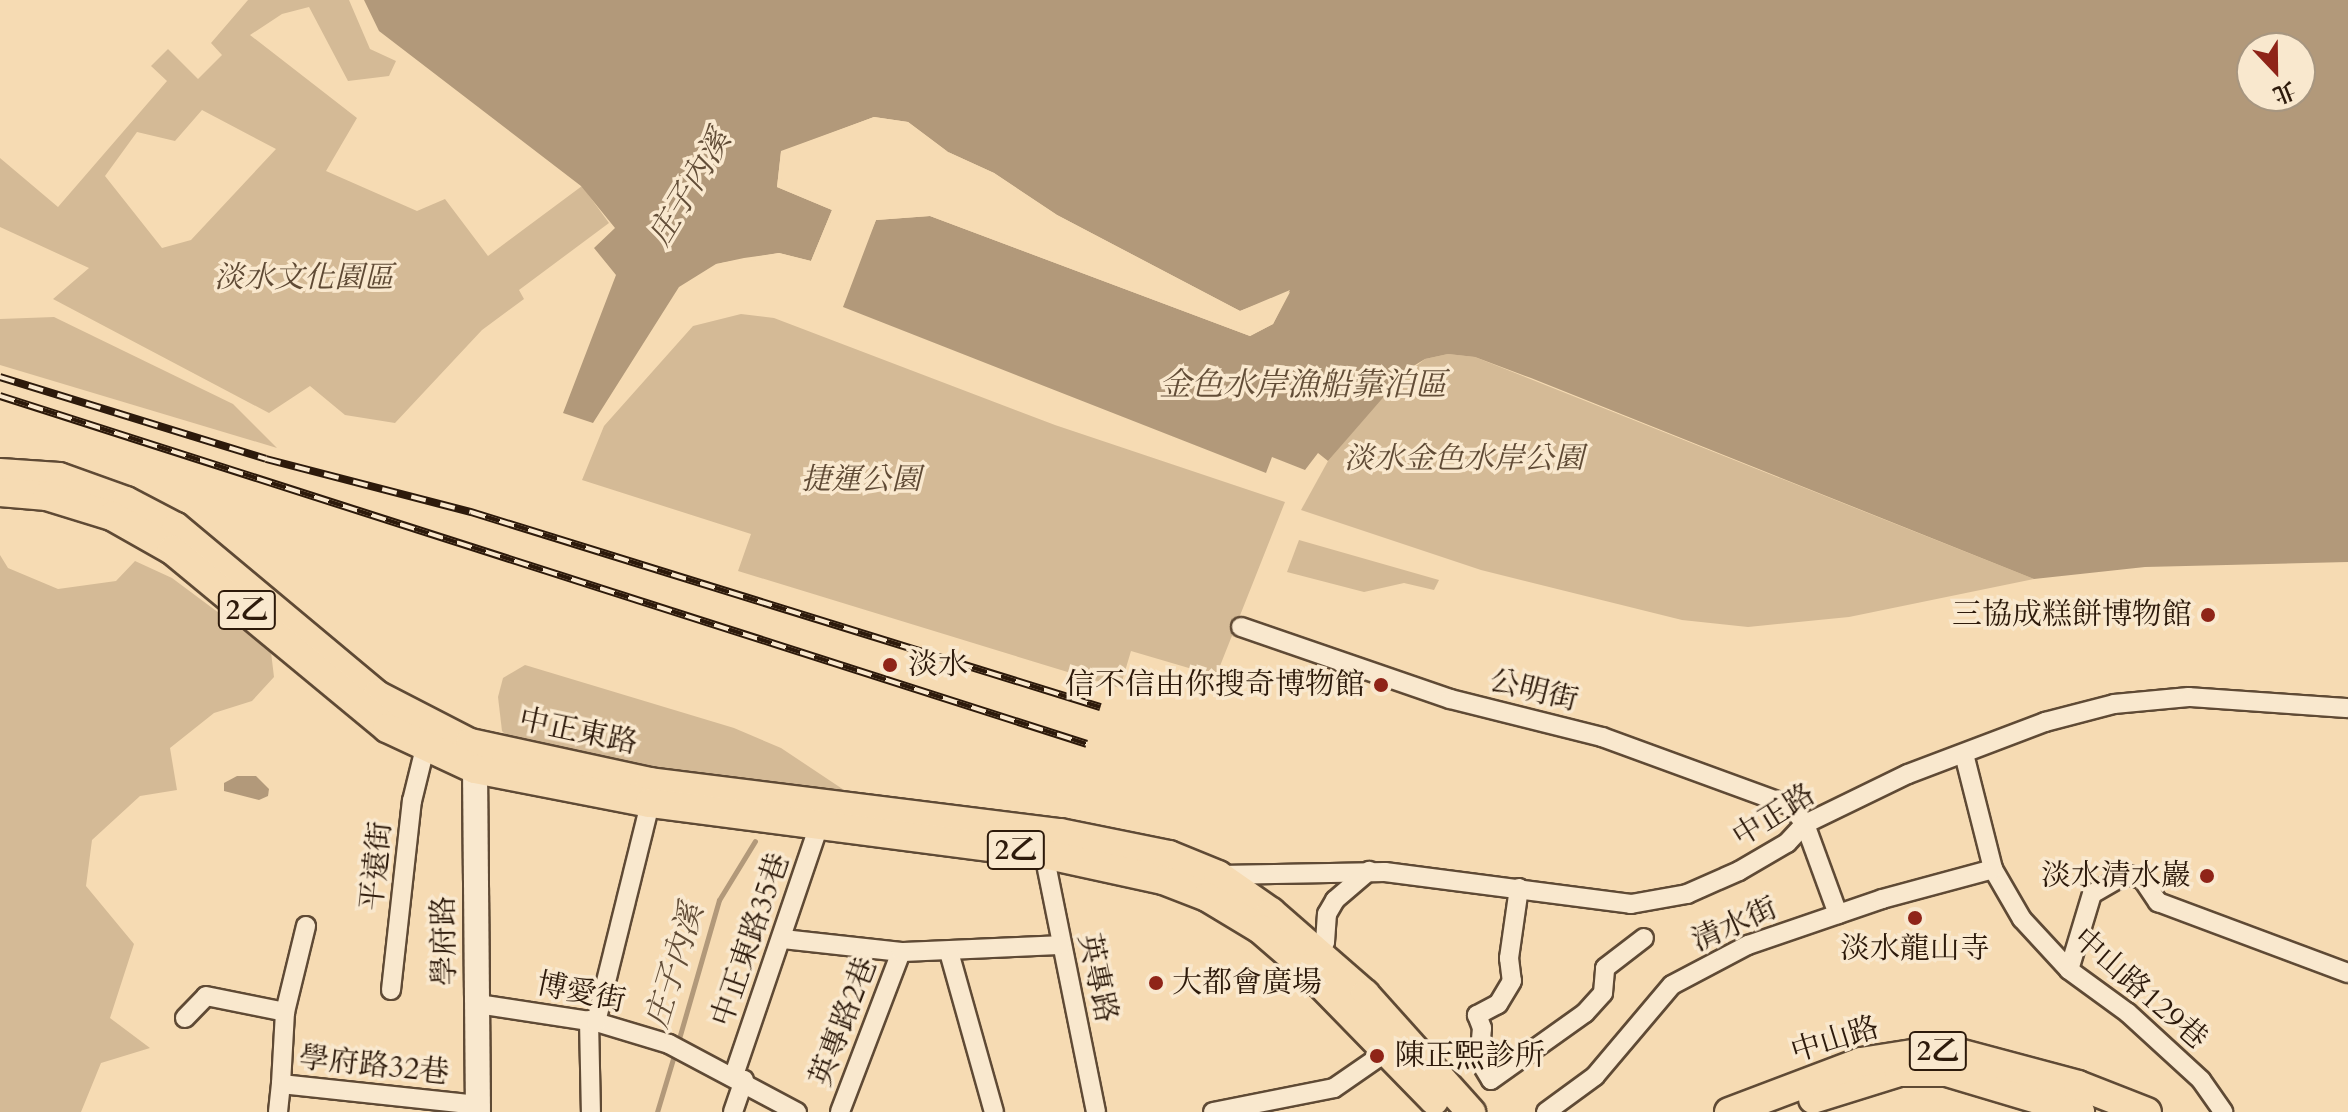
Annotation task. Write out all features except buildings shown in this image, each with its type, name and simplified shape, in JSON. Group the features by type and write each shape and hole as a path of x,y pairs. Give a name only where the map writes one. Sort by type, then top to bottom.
{"main road":[{"name":"中正東路","path":"0,473 59,477 176,527 428,738"},
{"name":"中正東路","path":"0,492 47,496 112,516 172,550 331,685 428,738 473,756 650,803 820,822 1044,854 1163,880 1213,886"},
{"name":"中正東路","path":"473,756 650,782 1060,833 1169,855 1213,886"},
{"name":"2乙","path":"1213,886 1318,953 1372,1001 1471,1112"},
{"name":"2乙","path":"1213,886 1389,1050 1446,1112"},
{"name":"中山路","path":"1729,1112 1861,1062 1931,1051 1955,1052 2074,1104"},
{"name":"中山路","path":"1783,1112 1815,1105 1899,1072 1947,1072 2074,1104 2147,1112"}],"street":[{"name":"公明街","path":"1241,627 1450,699 1602,737 1791,806 1805,824"},
{"name":"中正路","path":"1213,886 1369,871 1631,904 1687,894 1787,843 1805,824 2045,722 2114,704 2189,697 2348,708"},
{"name":"平遠街","path":"391,990 412,801 428,738"},
{"name":"中山路129巷","path":"1964,754 1993,869 2022,919 2069,970 2157,1038 2201,1080 2223,1112"},
{"name":"學府路","path":"473,756 478,1108"},
{"path":"591,1112 592,1021 650,803"},
{"name":"中正東路35巷","path":"733,1112 739,1078 820,822"},
{"path":"1805,824 1838,914"},
{"name":"英專路","path":"1044,854 1096,1112"},
{"name":"清水街","path":"1546,1112 1595,1076 1672,985 1748,945 1981,868 1993,869"},
{"path":"1318,953 1325,942 1327,914 1335,900 1369,871"},
{"path":"2069,970 2092,894 2126,874 2143,880 2158,902 2348,973"},
{"path":"1519,888 1509,958 1512,981 1498,1004 1477,1015 1482,1028 1479,1060 1491,1080 1585,1013 1603,993 1605,968 1644,938"},
{"name":"學府路32巷","path":"306,926 285,1012 281,1084 478,1108"},
{"name":"英專路2巷","path":"783,939 901,952 1061,945"},
{"name":"英專路2巷","path":"840,1112 901,952"},
{"path":"949,952 994,1112"},
{"path":"185,1018 206,996 285,1012"},
{"name":"博愛街","path":"478,1004 592,1021 669,1044 739,1078 797,1112"},
{"path":"1213,1112 1334,1088 1389,1050"},
{"path":"278,1112 281,1084"}],"green space":[{"name":"淡水文化園區","path":"248,0 349,0 370,49 396,61 389,76 348,81 309,7 282,14 250,35 357,118 326,171 417,211 445,199 488,256 582,186 609,223 519,290 524,299 482,330 395,423 345,415 310,386 269,413 53,299 89,268 0,227 0,158 58,207 167,81 151,66 168,49 198,79 222,55 211,43","holes":["202,110 276,149 191,240 162,248 105,176 137,132 175,141"]},
{"name":"捷運公園","path":"741,314 774,318 1055,425 1285,502 1216,676 1131,651 1120,688 738,571 751,534 582,480 604,426 693,326"},
{"path":"54,317 233,404 277,448 0,365 0,319"},
{"name":"淡水金色水岸公園","path":"1448,354 1475,357 2034,579 1849,617 1748,627 1682,620 1481,570 1301,510 1328,461 1393,384 1425,359"},
{"path":"1299,540 1439,580 1434,590 1404,583 1364,592 1287,572"},
{"path":"0,555 8,568 58,589 116,581 135,561 172,578 223,616 231,601 276,641 271,652 274,677 252,701 214,713 170,748 177,790 140,796 92,840 86,886 134,944 110,1018 150,1048 101,1063 81,1112 0,1112"},
{"path":"525,665 734,728 781,748 847,792 663,771 513,742 502,731 498,697 503,678"}],"water":[{"name":"金色水岸漁船靠泊區","path":"364,0 2348,0 2348,562 2145,567 2034,579 1531,378 1475,357 1448,354 1425,359 1407,370 1328,461 1318,453 1305,470 1272,457 1266,473 843,307 876,220 930,216 1250,336 1273,324 1290,292 1240,311 1057,215 994,173 948,152 908,122 874,117 781,152 777,187 832,210 811,261 779,253 744,258 716,264 679,287 593,423 563,413 616,275 594,248 615,228 581,186 379,31"},
{"path":"237,776 256,776 269,789 268,796 259,800 224,791 224,783"}],"pier":[{"path":"874,117 908,122 948,152 994,173 1057,215 1240,311 1290,290 1273,324 1250,336 930,216 876,220 839,305 873,217 930,212 1250,332 1270,321 1282,298 1239,315 1055,219 906,126 874,121 785,154 781,184 836,208 814,264 779,258 716,264 779,253 811,261 832,210 777,187 781,151"}],"waterway":[{"name":"庄子內溪","path":"678,1042 719,900 755,841"},
{"name":"庄子內溪","path":"657,1112 675,1052"}],"railway":[{"path":"0,377 266,459 471,512 1100,707"},
{"path":"0,396 1087,744"}],"place":[{"name":"三協成糕餅博物館","path":"2208,615"},
{"name":"淡水","path":"890,665"},
{"name":"信不信由你搜奇博物館","path":"1381,685"},
{"name":"淡水清水巖","path":"2207,876"},
{"name":"淡水龍山寺","path":"1915,918"},
{"name":"大都會廣場","path":"1156,983"},
{"name":"陳正煕診所","path":"1377,1056"}]}
